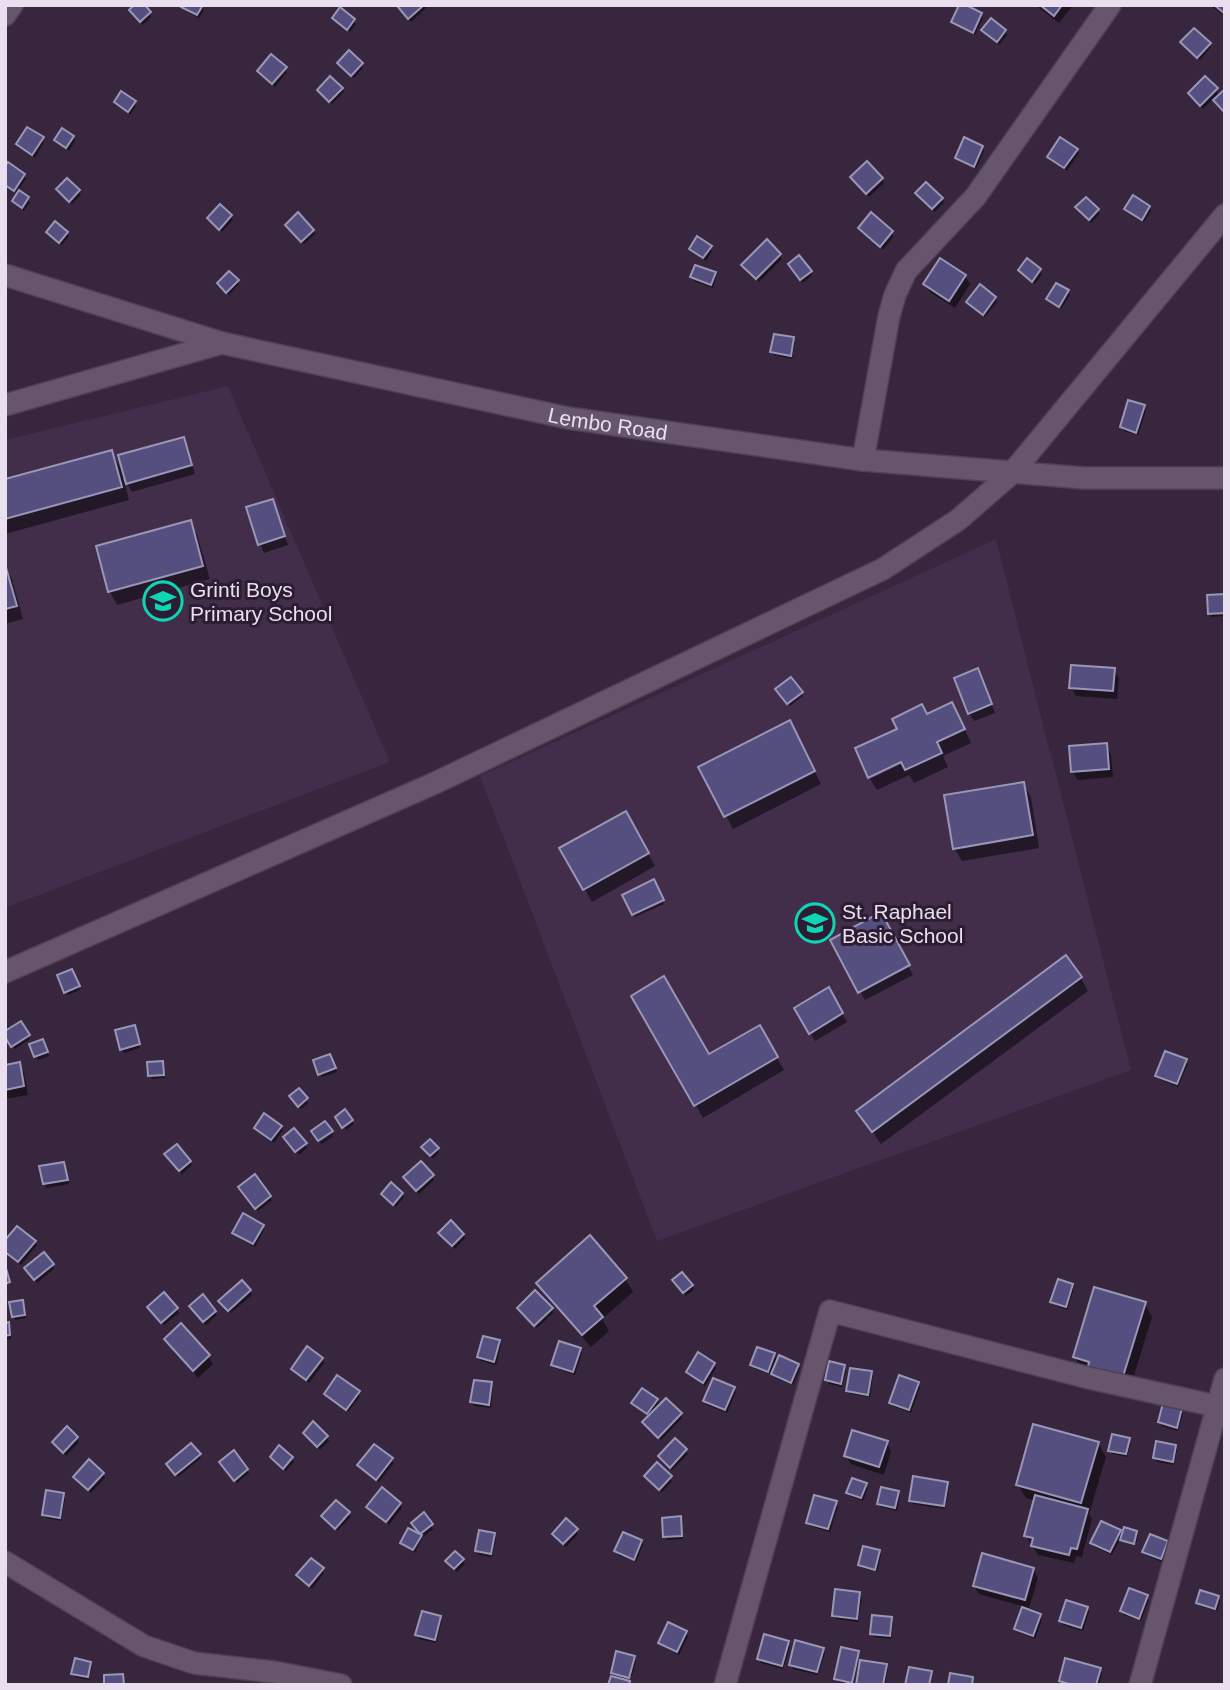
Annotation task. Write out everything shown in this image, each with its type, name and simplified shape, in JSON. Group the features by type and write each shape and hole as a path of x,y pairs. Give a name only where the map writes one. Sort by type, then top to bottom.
{"street":[{"path":"5,15 12,5"},
{"path":"863,460 889,316 906,271 976,196 1110,5"},
{"path":"5,972 435,783 883,569 958,520 1012,473 1225,215"},
{"path":"5,275 222,343"},
{"name":"Lembo Road","path":"5,405 222,343 568,418 863,460 1084,478 1225,478"},
{"path":"725,1685 830,1311 1089,1378 1222,1406"},
{"path":"1140,1685 1222,1406 1225,1379"},
{"path":"5,1562 144,1646 194,1663 272,1679 341,1685"}],"shaded area":[{"name":"Grinti Boys Primary School","path":"228,386 390,762 5,908 5,440"},
{"name":"St. Raphael Basic School","path":"996,539 1131,1070 657,1241 480,776"}],"building":[{"path":"134,5 145,5 151,12 140,22 129,10"},
{"path":"203,5 197,15 181,7"},
{"path":"424,5 408,19 398,7"},
{"path":"959,5 966,5 982,13 973,33 951,22"},
{"path":"1040,5 1062,5 1054,16"},
{"path":"1214,5 1225,5 1225,14"},
{"path":"340,7 355,19 347,30 332,18"},
{"path":"991,18 1006,30 997,42 981,30"},
{"path":"1194,28 1211,43 1197,58 1180,42"},
{"path":"349,50 363,63 351,76 337,63"},
{"path":"271,54 287,67 272,84 257,71"},
{"path":"330,76 343,88 329,102 317,90"},
{"path":"1205,76 1218,88 1200,106 1188,93"},
{"path":"1225,89 1225,113 1213,100"},
{"path":"121,91 136,101 128,112 114,102"},
{"path":"27,127 44,137 32,155 16,144"},
{"path":"62,128 74,136 66,148 54,140"},
{"path":"964,137 983,146 974,167 955,158"},
{"path":"1060,137 1078,149 1064,168 1047,157"},
{"path":"867,161 883,178 866,194 850,177"},
{"path":"8,162 25,174 14,191 5,185 5,166"},
{"path":"67,178 80,190 69,202 56,189"},
{"path":"926,182 943,198 932,209 915,193"},
{"path":"19,190 29,197 22,208 12,201"},
{"path":"1133,195 1150,206 1142,220 1124,209"},
{"path":"1086,197 1099,209 1089,220 1075,207"},
{"path":"220,204 232,215 219,230 207,218"},
{"path":"298,212 314,230 301,242 285,225"},
{"path":"871,212 893,231 880,247 858,228"},
{"path":"55,221 68,232 59,243 46,232"},
{"path":"697,236 712,246 703,258 689,249"},
{"path":"767,239 781,254 756,279 741,265"},
{"path":"799,255 812,271 800,280 788,264"},
{"path":"940,258 966,275 949,301 923,284"},
{"path":"1027,258 1041,269 1032,282 1018,270"},
{"path":"695,265 716,272 711,285 690,277"},
{"path":"229,271 239,280 226,293 217,283"},
{"path":"1056,283 1069,290 1059,307 1046,299"},
{"path":"980,284 996,297 983,315 966,302"},
{"path":"774,334 794,337 791,356 770,352"},
{"path":"1128,400 1145,405 1136,433 1120,427"},
{"path":"184,437 192,465 126,484 118,455"},
{"path":"112,450 122,487 5,519 5,479"},
{"path":"273,499 285,536 258,545 246,507"},
{"path":"191,520 203,566 108,592 96,546"},
{"path":"5,564 17,606 5,609"},
{"path":"1225,594 1225,613 1208,614 1207,595"},
{"path":"1071,665 1115,668 1113,691 1069,688"},
{"path":"978,668 992,704 968,714 954,678"},
{"path":"791,677 803,692 787,704 775,689"},
{"path":"952,702 965,729 937,742 942,753 905,770 901,762 868,778 855,748 897,729 892,719 922,704 927,714"},
{"path":"790,720 815,771 724,817 698,767"},
{"path":"1107,743 1109,769 1071,772 1069,746"},
{"path":"1024,782 1033,835 953,849 944,795"},
{"path":"626,811 649,853 583,890 559,848"},
{"path":"654,879 664,900 632,915 622,895"},
{"path":"881,912 910,965 858,993 830,940"},
{"path":"1066,955 1082,977 872,1132 856,1111"},
{"path":"72,969 80,986 64,993 57,975"},
{"path":"664,976 709,1054 760,1025 778,1057 694,1106 631,996"},
{"path":"829,987 843,1013 809,1034 794,1008"},
{"path":"21,1021 30,1035 11,1047 5,1037 5,1031"},
{"path":"135,1025 140,1044 120,1050 115,1030"},
{"path":"43,1039 48,1052 34,1057 29,1044"},
{"path":"1165,1051 1187,1059 1177,1084 1155,1076"},
{"path":"330,1054 336,1068 318,1075 313,1060"},
{"path":"163,1061 164,1075 148,1076 147,1062"},
{"path":"20,1062 24,1086 5,1090 5,1065"},
{"path":"299,1088 308,1098 298,1107 289,1096"},
{"path":"345,1109 353,1120 342,1128 335,1117"},
{"path":"264,1113 282,1126 271,1140 254,1128"},
{"path":"325,1121 333,1131 318,1141 311,1131"},
{"path":"294,1128 307,1143 295,1152 283,1137"},
{"path":"430,1139 439,1148 430,1156 421,1147"},
{"path":"177,1144 191,1161 179,1171 164,1154"},
{"path":"421,1161 434,1175 416,1191 403,1177"},
{"path":"64,1162 68,1180 43,1184 39,1166"},
{"path":"255,1174 271,1196 255,1209 238,1187"},
{"path":"391,1182 403,1193 393,1205 381,1194"},
{"path":"243,1213 264,1225 253,1244 232,1233"},
{"path":"451,1220 464,1234 452,1246 438,1233"},
{"path":"17,1226 36,1241 18,1262 5,1252 5,1240"},
{"path":"590,1235 627,1278 594,1306 603,1317 582,1335 536,1283"},
{"path":"44,1252 54,1264 34,1280 24,1268"},
{"path":"5,1265 10,1282 5,1284"},
{"path":"682,1272 693,1285 683,1293 672,1280"},
{"path":"1058,1279 1073,1284 1066,1307 1050,1302"},
{"path":"242,1280 251,1290 228,1311 218,1301"},
{"path":"1094,1287 1146,1302 1121,1383 1087,1372 1089,1362 1073,1357"},
{"path":"535,1290 553,1308 534,1326 517,1308"},
{"path":"164,1292 178,1308 161,1323 147,1307"},
{"path":"203,1294 216,1311 203,1322 189,1306"},
{"path":"23,1300 25,1315 12,1317 9,1302"},
{"path":"9,1322 10,1335 5,1336 5,1323"},
{"path":"181,1323 210,1355 193,1371 164,1339"},
{"path":"483,1336 500,1340 494,1362 477,1357"},
{"path":"559,1341 581,1348 573,1372 551,1365"},
{"path":"307,1346 323,1358 306,1380 291,1369"},
{"path":"757,1347 775,1353 768,1372 750,1365"},
{"path":"698,1352 715,1363 703,1383 686,1372"},
{"path":"779,1355 799,1364 791,1383 771,1374"},
{"path":"829,1361 845,1365 841,1384 825,1380"},
{"path":"850,1368 872,1371 868,1395 846,1391"},
{"path":"337,1375 360,1391 346,1410 324,1394"},
{"path":"899,1375 919,1382 909,1410 889,1403"},
{"path":"713,1378 735,1387 725,1410 703,1401"},
{"path":"474,1380 492,1382 489,1405 470,1402"},
{"path":"642,1388 658,1399 647,1414 631,1403"},
{"path":"666,1398 682,1413 658,1438 642,1422"},
{"path":"1163,1403 1182,1408 1177,1428 1158,1422"},
{"path":"313,1421 328,1436 317,1447 303,1433"},
{"path":"1033,1424 1099,1442 1081,1503 1016,1485"},
{"path":"67,1426 78,1437 63,1453 52,1442"},
{"path":"852,1430 888,1441 879,1467 844,1456"},
{"path":"1112,1434 1130,1438 1126,1454 1108,1451"},
{"path":"675,1438 687,1449 670,1468 658,1456"},
{"path":"1156,1441 1176,1445 1173,1462 1153,1458"},
{"path":"191,1443 201,1454 175,1475 166,1464"},
{"path":"374,1444 393,1458 376,1480 357,1465"},
{"path":"279,1445 293,1457 283,1469 270,1457"},
{"path":"234,1450 248,1469 234,1481 219,1462"},
{"path":"89,1459 104,1473 88,1490 73,1477"},
{"path":"657,1462 672,1476 659,1490 644,1476"},
{"path":"913,1476 948,1482 944,1506 909,1501"},
{"path":"852,1478 867,1483 861,1498 846,1493"},
{"path":"382,1487 401,1503 386,1522 366,1507"},
{"path":"881,1487 899,1491 895,1508 877,1504"},
{"path":"46,1490 64,1493 60,1518 42,1515"},
{"path":"814,1495 837,1501 828,1529 806,1523"},
{"path":"1035,1495 1088,1509 1077,1549 1071,1548 1069,1555 1031,1546 1033,1538 1024,1536"},
{"path":"336,1500 350,1512 335,1529 321,1516"},
{"path":"424,1512 433,1524 420,1534 411,1523"},
{"path":"681,1516 682,1536 663,1537 662,1518"},
{"path":"566,1518 578,1529 563,1544 552,1534"},
{"path":"1101,1521 1121,1530 1110,1552 1090,1543"},
{"path":"1124,1527 1137,1531 1134,1544 1120,1540"},
{"path":"408,1528 422,1535 413,1550 400,1543"},
{"path":"479,1530 495,1533 491,1554 475,1551"},
{"path":"623,1532 642,1540 634,1560 614,1551"},
{"path":"1150,1534 1168,1541 1161,1559 1142,1552"},
{"path":"863,1546 880,1550 875,1570 858,1565"},
{"path":"455,1551 464,1559 454,1569 445,1561"},
{"path":"982,1553 1034,1568 1025,1600 973,1586"},
{"path":"311,1558 324,1568 309,1586 296,1575"},
{"path":"1129,1588 1148,1595 1139,1619 1120,1611"},
{"path":"835,1589 860,1592 857,1619 832,1616"},
{"path":"1200,1590 1219,1596 1215,1609 1196,1603"},
{"path":"1066,1600 1088,1607 1081,1628 1059,1621"},
{"path":"1022,1607 1041,1614 1033,1636 1014,1629"},
{"path":"422,1611 441,1616 435,1640 415,1635"},
{"path":"872,1615 892,1617 890,1636 870,1634"},
{"path":"668,1622 687,1631 677,1652 658,1643"},
{"path":"764,1634 789,1641 782,1666 757,1659"},
{"path":"795,1640 824,1648 817,1672 789,1665"},
{"path":"841,1647 859,1651 852,1683 834,1679"},
{"path":"616,1651 635,1656 629,1678 611,1673"},
{"path":"75,1658 91,1662 88,1677 71,1674"},
{"path":"1065,1658 1101,1668 1096,1685 1072,1685 1059,1681"},
{"path":"860,1660 887,1664 883,1685 856,1685"},
{"path":"909,1667 932,1671 929,1685 905,1685"},
{"path":"950,1673 973,1677 972,1685 948,1685"},
{"path":"123,1674 124,1685 104,1685 104,1675"},
{"path":"611,1676 630,1681 629,1685 608,1685"}],"place":[{"name":"Grinti Boys Primary School","path":"163,601"},
{"name":"St. Raphael Basic School","path":"815,923"}]}
